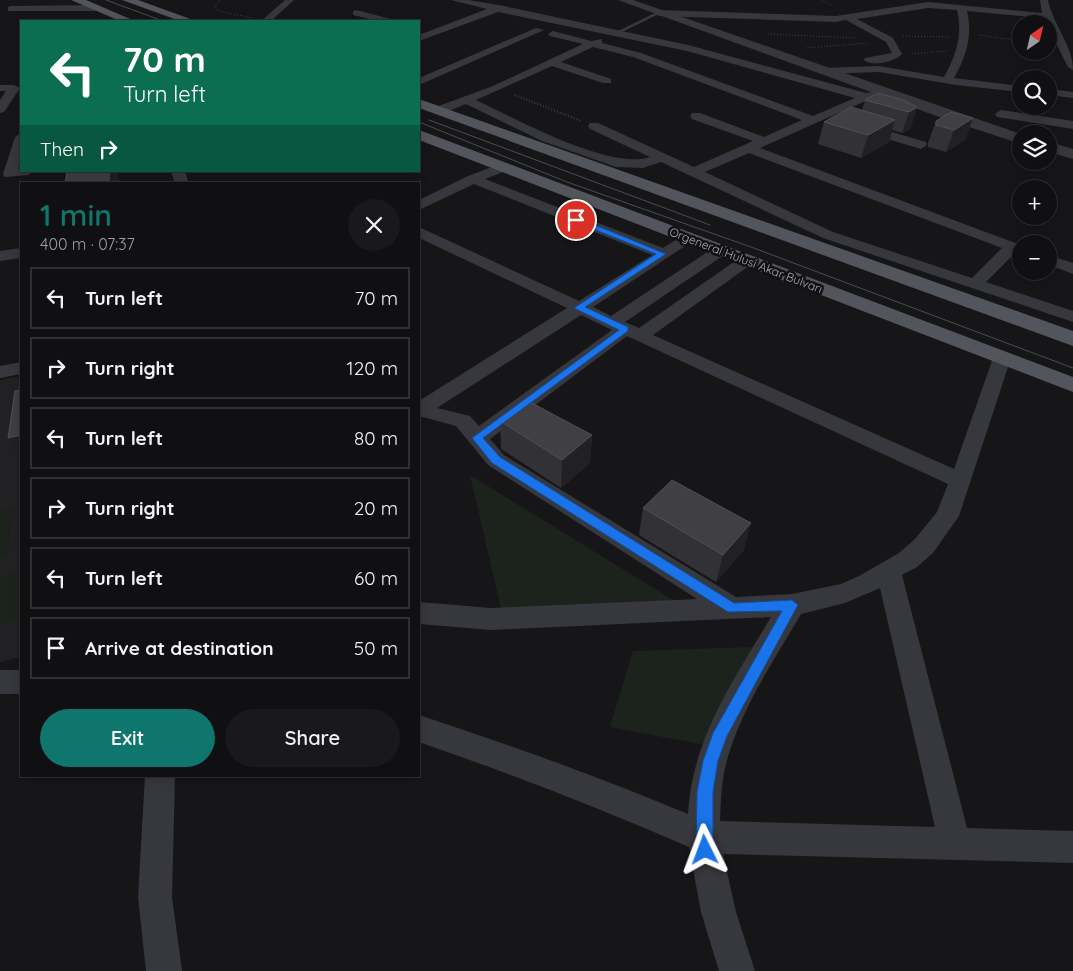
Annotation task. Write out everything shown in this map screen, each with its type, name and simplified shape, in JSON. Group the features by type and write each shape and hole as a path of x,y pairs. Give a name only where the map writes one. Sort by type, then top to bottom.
{"main road":[{"path":"76,0 126,20"},
{"path":"127,0 187,20"},
{"path":"420,103 1073,339"},
{"name":"Orgeneral Hulusi Akar Bulvarı","path":"420,134 1073,385"}],"street":[{"path":"0,12 39,0"},
{"path":"267,20 290,0"},
{"path":"455,0 618,32 688,48 866,97"},
{"path":"623,0 1012,136"},
{"path":"1044,0 1048,15"},
{"path":"659,13 836,19 921,5 963,5 1020,15"},
{"path":"948,80 962,50 965,37 963,5"},
{"path":"11,9 96,8"},
{"path":"420,38 499,8"},
{"path":"355,14 383,20"},
{"path":"476,17 491,20"},
{"path":"847,17 887,38 897,57 845,60 879,69 1012,88"},
{"path":"1058,22 1066,24"},
{"path":"523,27 637,55 818,118 845,122 921,145"},
{"path":"420,29 434,33"},
{"path":"420,82 539,30"},
{"path":"440,110 497,88 618,32"},
{"path":"1058,38 1073,67"},
{"path":"553,63 607,81"},
{"path":"420,68 438,74"},
{"path":"824,71 879,69"},
{"path":"0,88 17,84"},
{"path":"14,111 0,110 17,84"},
{"path":"694,172 866,97 883,92"},
{"path":"1057,93 1073,96"},
{"path":"467,100 546,138 621,164 643,164 663,157"},
{"path":"1001,114 1073,125"},
{"path":"696,116 764,141"},
{"path":"594,126 828,235 1073,318"},
{"path":"7,140 20,137"},
{"path":"20,140 10,174 22,172"},
{"path":"748,148 1012,247"},
{"path":"1057,149 1073,154"},
{"path":"420,205 472,179 503,167"},
{"path":"472,179 662,254"},
{"path":"420,232 578,308 961,481"},
{"path":"420,409 689,238"},
{"path":"477,438 625,329 721,250"},
{"path":"0,256 20,253"},
{"path":"975,284 1012,253"},
{"path":"625,329 747,260"},
{"path":"1057,263 1073,269"},
{"path":"420,612 491,619 792,605 845,593 889,572 919,551 937,531 947,516 961,481 1002,358"},
{"path":"0,372 20,368"},
{"path":"420,410 463,421 496,460 732,608"},
{"path":"889,572 955,844"},
{"path":"738,971 710,882 704,837 705,792 711,761 720,733 792,605"},
{"path":"0,682 20,682"},
{"path":"420,729 522,763 611,797 704,837 1073,847"},
{"path":"160,777 155,897 164,971"}],"lane":[{"path":"618,32 659,13"}],"path":[{"path":"220,0 215,7 218,11 267,20"},
{"path":"766,34 832,38 920,36 1012,40"},
{"path":"766,50 859,45 887,38"},
{"path":"897,57 962,50"},
{"path":"497,88 594,126"}],"shaded area":[{"path":"20,376 20,657 0,662 0,380"},
{"path":"470,475 699,616 503,617"},
{"path":"14,508 7,557 0,558 0,511"},
{"path":"20,570 20,619 0,625 0,576"},
{"path":"753,647 711,746 610,727 633,651"}],"building":[{"path":"878,93 903,100 917,107 909,112 865,100"},
{"path":"851,107 895,120 868,135 824,122"},
{"path":"951,112 973,118 954,130 936,125 936,121"},
{"path":"67,172 109,172 109,182 65,182"},
{"path":"20,390 20,435 8,438 15,391"},
{"path":"528,401 592,435 562,460 500,421"},
{"path":"672,480 751,523 723,555 643,508"}],"tram line":[{"path":"106,0 160,20"},
{"path":"429,120 710,225"},
{"path":"420,122 567,182 751,247 1073,368"}],"route":[{"path":"576,220 662,254 578,308 625,329 477,438 496,460 732,608 792,605 720,733 711,761 705,792 703,820 705,850"}]}
